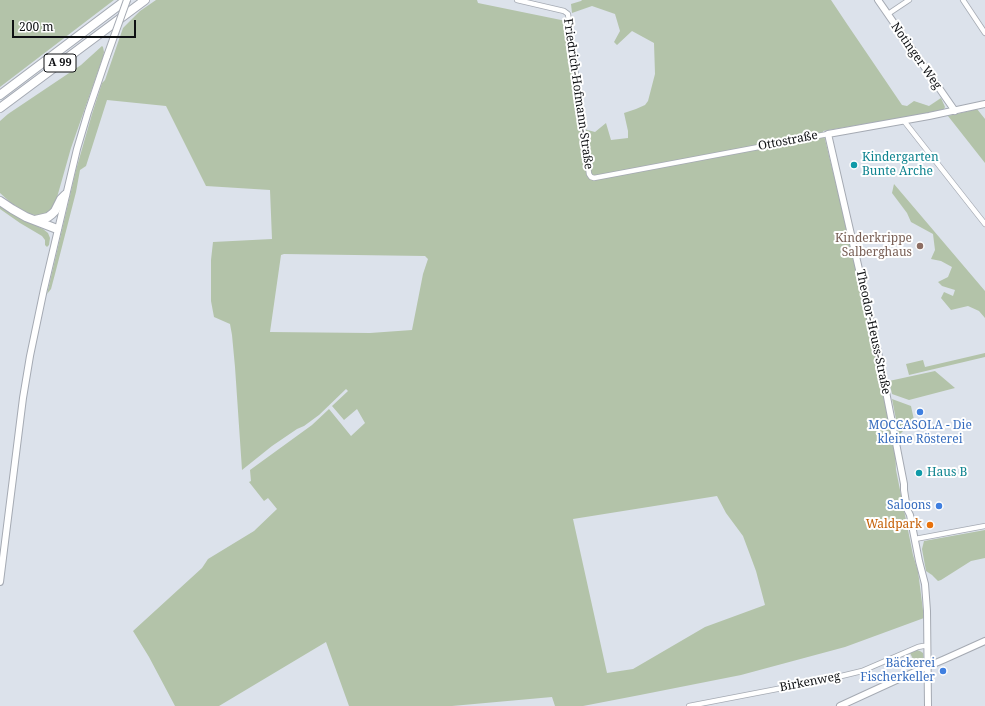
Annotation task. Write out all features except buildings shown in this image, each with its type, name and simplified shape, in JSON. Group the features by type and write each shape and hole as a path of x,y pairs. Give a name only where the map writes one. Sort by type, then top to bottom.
{"highway":[{"name":"A 99","path":"0,95 127,0"},
{"name":"A 99","path":"0,108 144,0"},
{"path":"0,115 4,112 11,100"},
{"path":"34,220 48,217 52,214 65,195"},
{"path":"0,201 34,220 57,229"}],"street":[{"path":"0,582 26,377 42,295 65,195 85,120 127,0"},
{"name":"Friedrich-Hofmann-Straße","path":"517,0 564,11 568,14 589,174 591,177"},
{"name":"Notinger Weg","path":"878,0 954,111"},
{"path":"888,14 909,0"},
{"path":"963,0 985,33"},
{"name":"Ottostraße","path":"591,177 594,178 904,121 985,104"},
{"path":"904,121 985,224"},
{"name":"Theodor-Heuss-Straße","path":"828,134 880,361 904,484 908,493 911,508 910,514 925,584 927,611 928,706"},
{"path":"915,539 985,526"},
{"path":"840,706 956,655 984,641"},
{"name":"Birkenweg","path":"689,706 855,673 923,646 927,646"}],"green space":[{"path":"0,0 114,0 0,87"},
{"path":"156,0 477,0 478,3 566,21 580,128 595,132 606,123 611,140 628,138 624,113 645,105 648,101 655,74 654,43 632,31 617,45 614,42 620,31 615,14 592,6 572,13 571,4 582,0 831,0 902,105 907,106 914,101 929,106 941,98 945,107 944,109 929,113 823,131 860,283 882,383 895,446 896,470 913,555 918,571 924,618 845,647 741,675 583,706 555,706 552,697 452,706 349,706 326,642 219,706 175,706 149,657 133,631 202,568 208,559 254,531 277,509 268,498 264,501 249,482 251,481 250,470 312,425 329,409 351,436 365,423 357,409 344,420 332,406 348,391 346,389 319,415 272,446 242,470 232,335 230,324 214,317 211,301 211,260 213,242 272,239 270,190 206,186 166,106 107,100 86,166 80,170 76,192 55,274 51,289 47,294 76,170 102,83 105,80 123,28 140,11","holes":["281,255 425,256 428,259 423,274 412,330 370,333 270,332","717,496 726,513 743,536 756,571 765,605 705,627 633,669 607,673 573,519"]},
{"path":"102,46 104,52 103,57 71,148 53,210 47,215 40,216 30,214 11,203 0,193 0,121 8,114 81,65"},
{"path":"977,109 985,119 985,163 948,116"},
{"path":"894,184 985,291 985,318 979,311 968,306 951,310 941,298 944,292 953,296 955,290 942,286 938,282 948,277 952,267 941,261 931,259 935,250 933,234 911,222 907,213 892,193"},
{"path":"0,205 48,233 50,238 49,245 47,247 45,245 45,240 42,236 0,209"},
{"path":"985,353 985,357 909,375 906,364 923,360 925,367"},
{"path":"935,371 955,388 909,400 892,394 889,381"},
{"path":"892,399 911,406 914,420 899,435"},
{"path":"985,530 985,558 971,561 938,581 926,571 922,549 924,541"},
{"path":"917,650 923,653 924,662 916,665 910,653"}],"place":[{"name":"Kindergarten Bunte Arche","path":"854,165"},
{"name":"Kinderkrippe Salberghaus","path":"920,246"},
{"name":"MOCCASOLA - Die kleine Rösterei","path":"920,412"},
{"name":"Haus B","path":"919,473"},
{"name":"Saloons","path":"939,506"},
{"name":"Waldpark","path":"930,525"},
{"name":"Bäckerei Fischerkeller","path":"943,671"}]}
